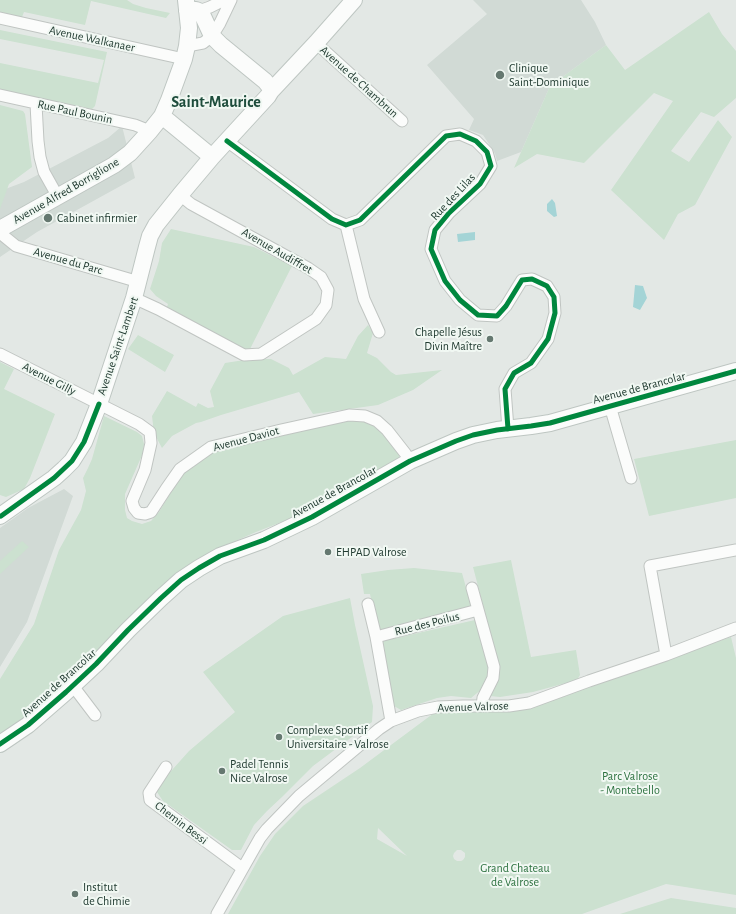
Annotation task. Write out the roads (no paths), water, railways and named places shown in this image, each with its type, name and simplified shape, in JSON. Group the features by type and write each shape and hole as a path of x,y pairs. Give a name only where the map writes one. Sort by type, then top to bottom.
{"street":[{"path":"191,7 210,7 224,0"},
{"path":"186,52 203,43 212,36 231,0"},
{"name":"Avenue Saint-Lambert","path":"3,509 54,478 72,461 84,442 134,298 150,236 156,225 212,157 354,0"},
{"path":"191,7 200,12 212,36 265,81 271,91"},
{"name":"Avenue Alfred Borriglione","path":"0,229 114,165 130,153 150,131 162,116 186,52 191,7"},
{"name":"Avenue Walkanaer","path":"0,18 186,52"},
{"name":"Avenue de Chambrun","path":"316,43 402,121"},
{"name":"Rue Paul Bounin","path":"0,95 36,104 135,124 150,131"},
{"path":"36,104 40,157 44,172 58,197"},
{"path":"162,116 212,157"},
{"name":"Rue des Lilas","path":"346,225 360,220 446,136 460,134 476,141 487,152 491,166 480,184 449,213 435,230 431,249 445,281 460,300 478,315 497,316 506,306 522,280 532,279 547,286 554,297 555,313 548,339 531,363 514,373 505,389 508,429"},
{"path":"226,142 332,219 346,225 364,299 378,332"},
{"name":"Avenue Audiffret","path":"134,298 158,309 244,355 261,354 316,320 326,305 328,290 321,277 308,268 190,204 180,195"},
{"name":"Avenue du Parc","path":"0,233 16,246 139,282"},
{"name":"Avenue Gilly","path":"0,354 98,404"},
{"name":"Avenue de Brancolar","path":"0,744 28,725 73,686 128,630 181,580 220,556 264,540 312,517 410,461 473,434 550,423 736,371"},
{"name":"Avenue Daviot","path":"98,404 139,424 150,432 151,443 145,470 132,501 134,508 138,513 145,514 151,512 180,469 211,447 349,415 365,416 377,422 387,430 410,461"},
{"path":"610,406 631,478"},
{"path":"666,655 650,566 736,550"},
{"path":"472,588 494,667 493,678 483,698 482,706"},
{"path":"368,604 376,637 391,721"},
{"name":"Rue des Poilus","path":"376,637 478,610"},
{"name":"Avenue Valrose","path":"217,914 260,838 278,816 299,796 379,729 391,721 418,711 438,706 509,706 529,703 666,655 736,628"},
{"path":"73,686 95,715"},
{"name":"Chemin Bessi","path":"166,767 149,793 150,800 242,868"}],"water":[{"path":"552,199 555,203 557,216 554,217 547,211 547,204"},
{"path":"475,232 475,240 458,242 457,234"},
{"path":"635,285 643,286 647,298 640,310 633,307"}],"place":[{"name":"Clinique Saint-Dominique","path":"500,75"},
{"name":"Cabinet infirmier","path":"48,218"},
{"name":"Chapelle Jésus Divin Maître","path":"490,339"},
{"name":"EHPAD Valrose","path":"328,552"},
{"name":"Complexe Sportif Universitaire - Valrose","path":"279,737"},
{"name":"Padel Tennis Nice Valrose","path":"222,771"},
{"name":"Institut de Chimie","path":"75,894"}],"district":[{"name":"Saint-Maurice","path":"216,102"}],"park label":[{"name":"Parc Valrose - Montebello","path":"630,783"},
{"name":"Grand Chateau de Valrose","path":"515,875"}]}
